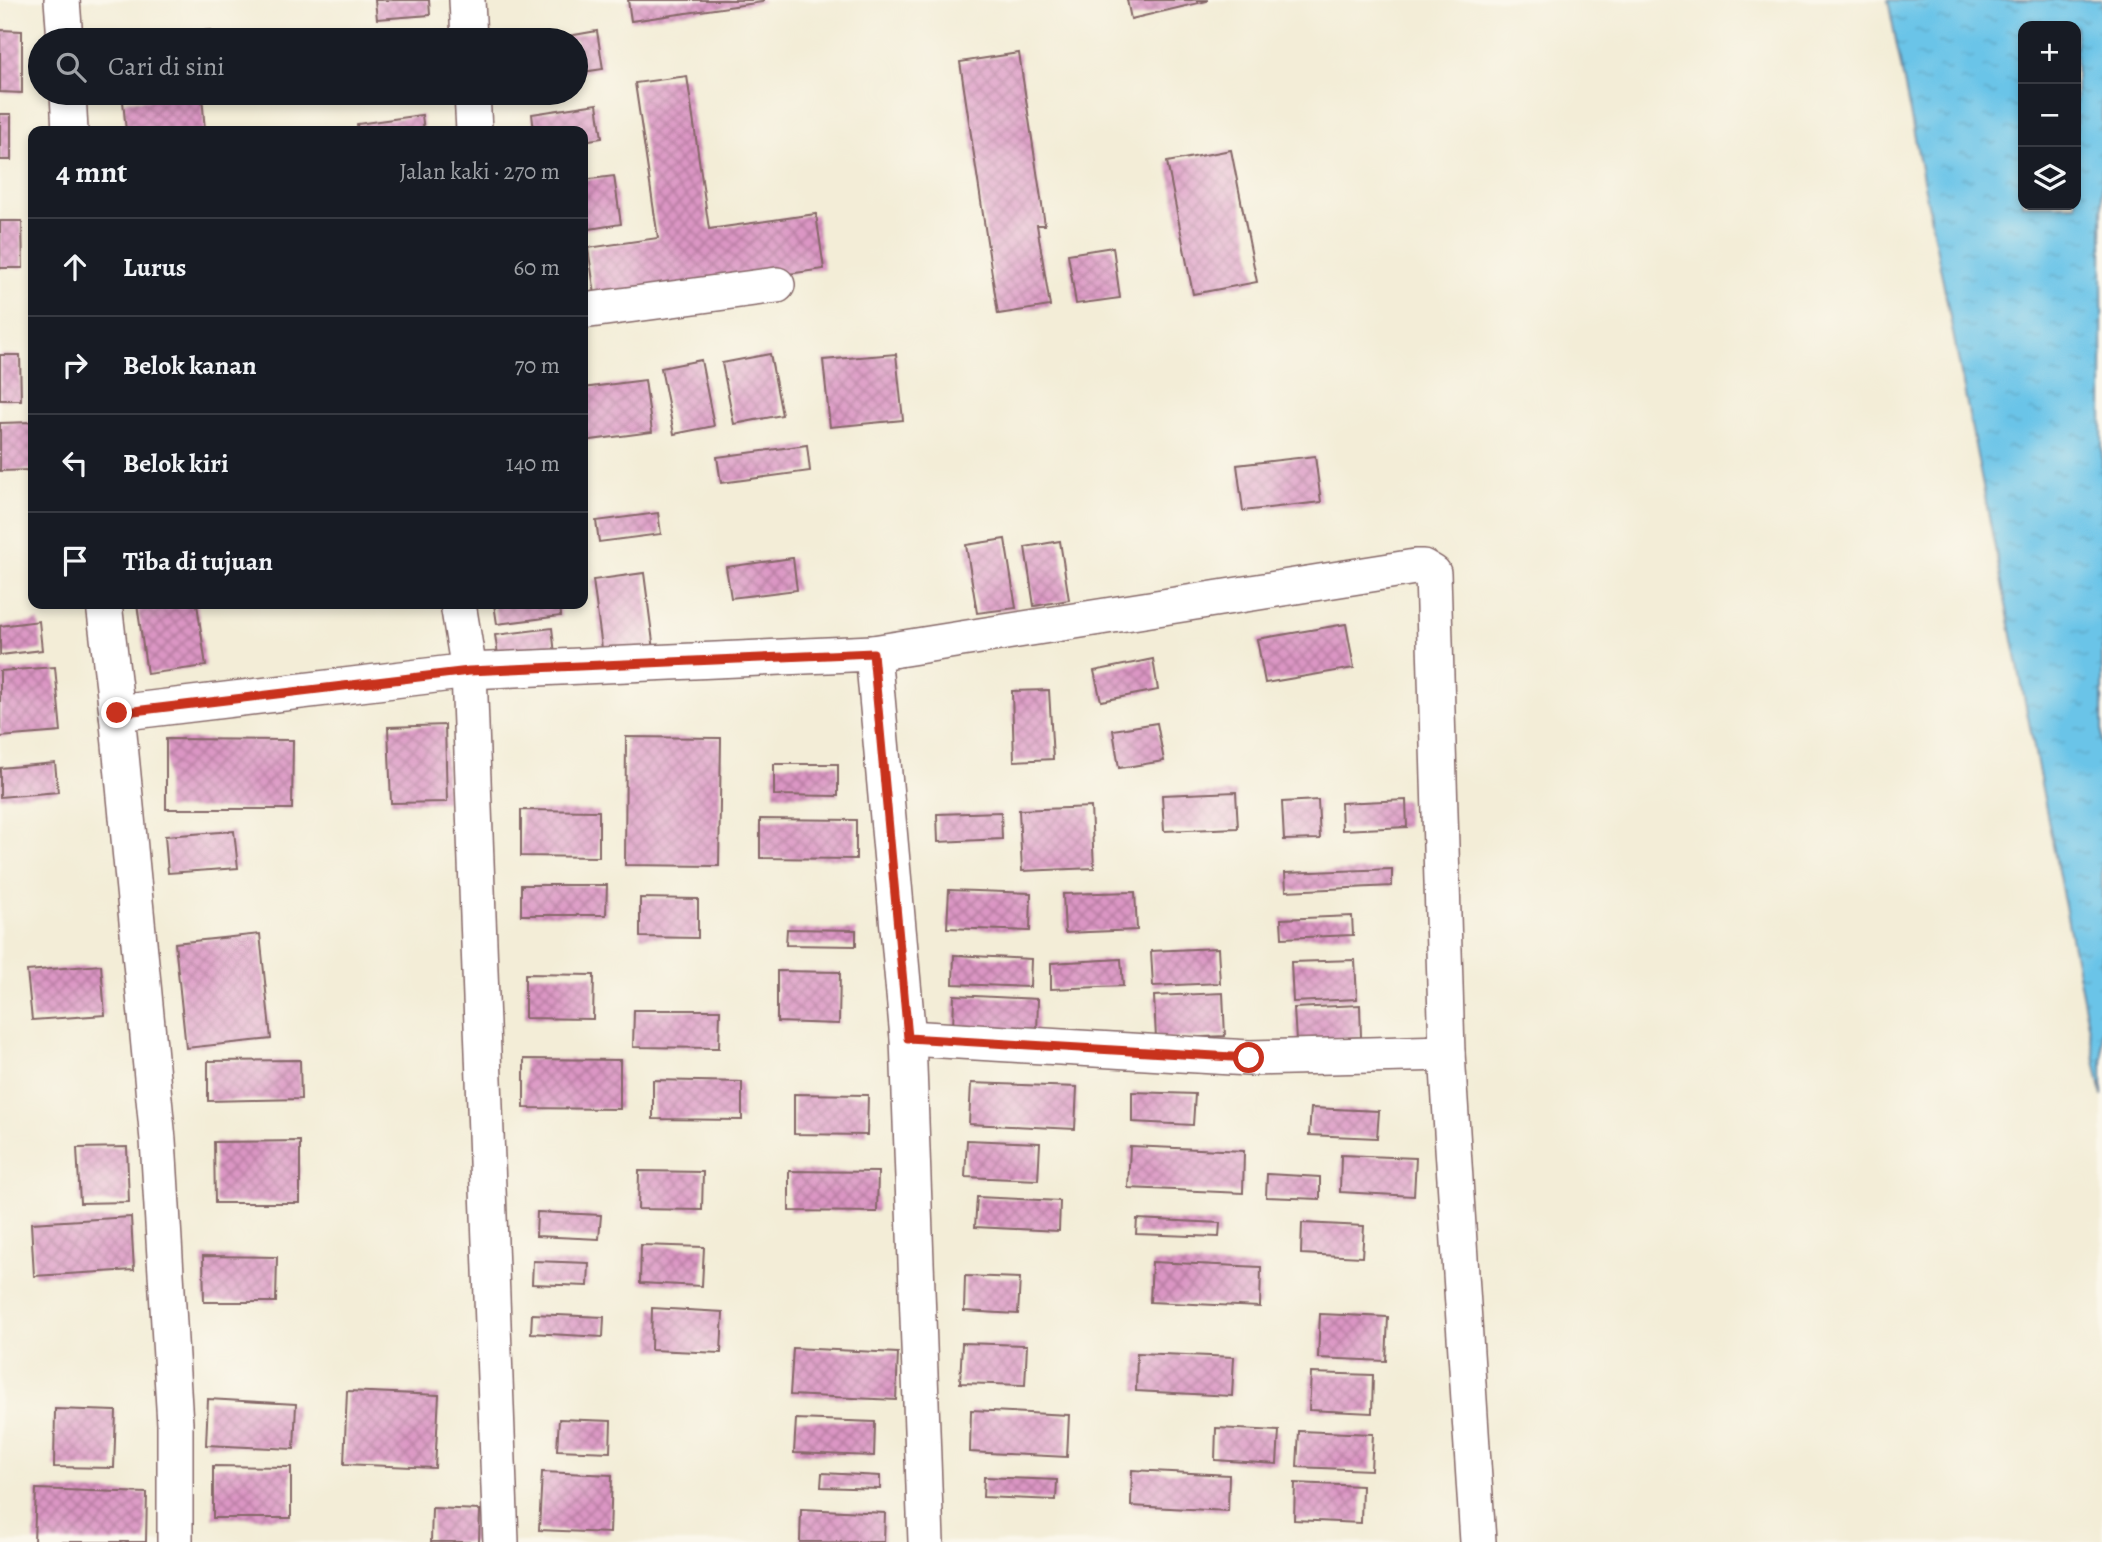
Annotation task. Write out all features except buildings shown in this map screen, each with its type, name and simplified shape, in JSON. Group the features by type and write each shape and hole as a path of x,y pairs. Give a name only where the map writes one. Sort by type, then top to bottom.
{"street":[{"path":"62,0 64,28"},
{"path":"467,0 468,28"},
{"path":"69,105 70,126"},
{"path":"473,105 474,126"},
{"path":"588,310 777,285"},
{"path":"117,713 469,671 873,653 1415,567 1429,569 1434,579 1447,1053 1478,1542"},
{"path":"105,609 158,1140 175,1424 175,1542"},
{"path":"459,609 469,671 501,1542"},
{"path":"873,653 908,1038 926,1542"},
{"path":"908,1038 1249,1058 1447,1053"}],"water":[{"path":"1888,0 2102,0 2102,1096"}],"route":[{"path":"117,713 469,671 873,653 908,1038 1249,1058"}]}
